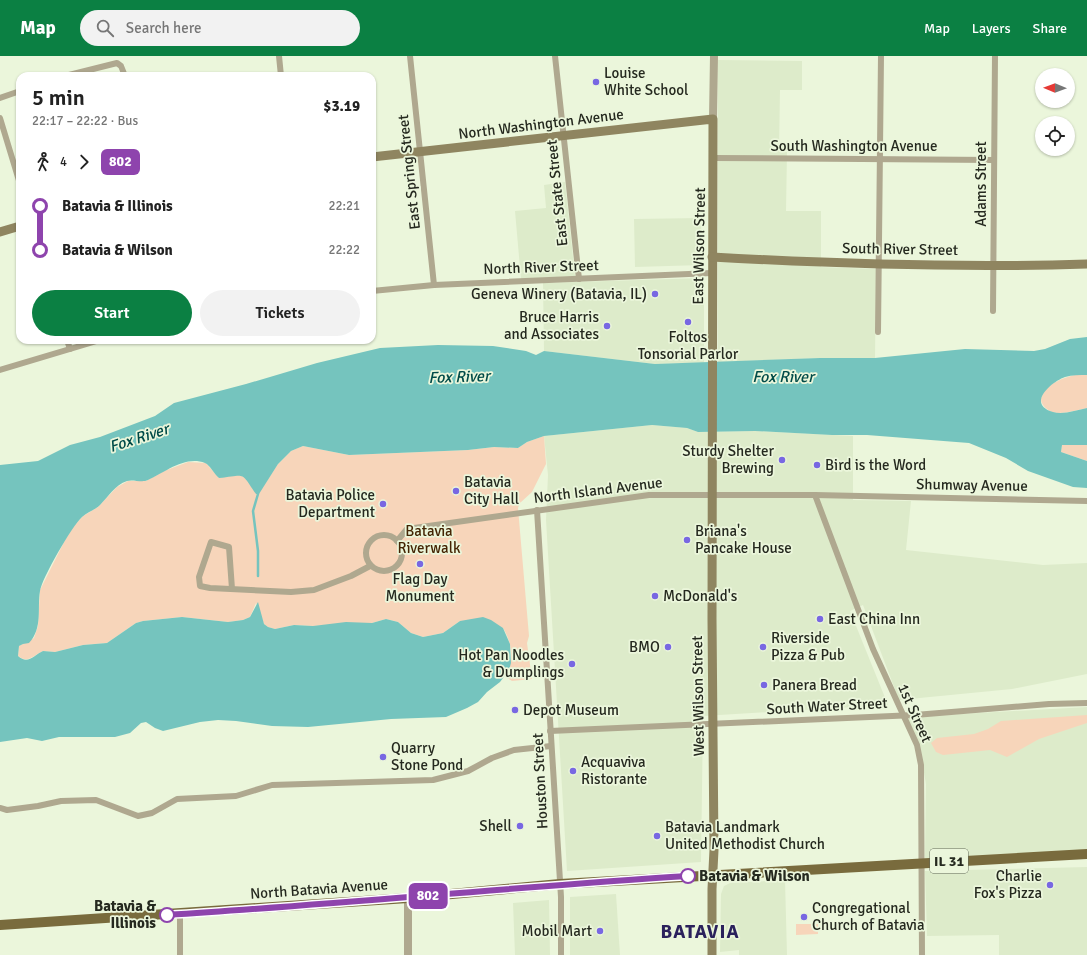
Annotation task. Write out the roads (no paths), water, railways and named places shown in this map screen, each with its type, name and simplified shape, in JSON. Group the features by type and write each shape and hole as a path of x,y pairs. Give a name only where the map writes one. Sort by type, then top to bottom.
{"main road":[{"name":"North Washington Avenue","path":"376,156 564,136 655,124 713,119"},
{"name":"East Wilson Street","path":"712,437 713,119"},
{"path":"0,232 16,227"},
{"name":"South River Street","path":"712,257 791,262 1087,264"},
{"name":"West Wilson Street","path":"712,437 712,955"},
{"name":"IL 31","path":"712,875 1087,854"},
{"name":"North Batavia Avenue","path":"0,925 408,898 560,884 712,875"}],"street":[{"path":"279,56 281,72"},
{"name":"East Spring Street","path":"410,56 434,285"},
{"name":"East State Street","path":"555,56 579,279"},
{"name":"East Wilson Street","path":"713,119 714,56"},
{"path":"878,332 881,56"},
{"name":"Adams Street","path":"993,311 995,56"},
{"path":"81,72 117,63 121,66 123,72"},
{"path":"0,98 16,92"},
{"path":"0,118 16,171"},
{"name":"South Washington Avenue","path":"714,158 994,160"},
{"name":"North River Street","path":"376,291 434,285 712,273"},
{"path":"68,344 70,349"},
{"path":"0,370 87,344"},
{"name":"Shumway Avenue","path":"712,494 1087,501"},
{"name":"North Island Avenue","path":"397,541 407,530 537,510 649,495 712,494"},
{"name":"1st Street","path":"815,495 873,649 902,716 917,745 921,765 922,955"},
{"name":"Houston Street","path":"537,510 560,884 561,955"},
{"path":"380,536 386,536 397,541 400,546 401,558 395,568 384,572 378,571 370,566 366,556 367,546 370,541 380,536"},
{"path":"232,589 229,547 211,542 199,577 200,586 232,589 290,592 314,590 345,579 370,566"},
{"name":"South Water Street","path":"550,731 902,716 1049,704 1087,703"},
{"path":"0,808 7,810 61,801 96,800 138,816 152,813 177,799 236,796 272,785 433,780 468,771 492,758 514,750 551,746"},
{"path":"408,898 408,955"},
{"path":"180,914 180,955"}],"water":[{"name":"Fox River","path":"1087,337 1087,375 1065,377 1053,383 1041,399 1045,408 1057,413 1066,413 1087,408 1087,445 1062,445 1061,452 1087,461 1087,488 1073,487 1028,471 1006,458 969,443 867,435 832,435 755,431 698,432 687,428 652,425 544,436 527,442 518,448 494,447 468,450 349,455 303,446 291,451 278,464 259,494 256,494 242,476 219,478 207,464 197,461 182,463 146,481 127,481 115,488 98,507 82,517 65,541 42,584 39,598 39,618 36,631 29,643 19,646 18,656 22,659 25,660 31,658 43,651 55,652 83,645 107,643 136,623 143,621 182,617 228,622 243,620 250,617 258,602 264,624 275,629 294,625 313,626 346,622 372,623 386,619 398,622 411,633 423,637 443,633 460,621 483,617 491,620 503,628 510,644 511,663 509,670 500,682 487,692 478,702 446,717 391,719 308,727 272,726 218,720 200,722 163,731 146,722 141,723 130,733 115,737 59,737 42,741 27,738 0,742 0,465 38,461 70,445 100,437 155,416 174,403 317,363 380,348 438,345 493,346 526,351 536,355 544,351 655,364 820,358 875,358 965,349 1034,351 1045,349 1070,339"}],"waterway":[{"path":"258,494 253,511 258,551 258,576"}],"place":[{"name":"Louise White School","path":"596,82"},
{"name":"Geneva Winery (Batavia, IL)","path":"655,294"},
{"name":"Foltos Tonsorial Parlor","path":"688,322"},
{"name":"Bruce Harris and Associates","path":"607,326"},
{"name":"Sturdy Shelter Brewing","path":"782,460"},
{"name":"Bird is the Word","path":"817,465"},
{"name":"Batavia City Hall","path":"456,491"},
{"name":"Batavia Police Department","path":"383,504"},
{"name":"Briana's Pancake House","path":"687,540"},
{"name":"Flag Day Monument","path":"420,564"},
{"name":"McDonald's","path":"655,596"},
{"name":"East China Inn","path":"820,619"},
{"name":"BMO","path":"668,647"},
{"name":"Riverside Pizza & Pub","path":"763,647"},
{"name":"Hot Pan Noodles & Dumplings","path":"572,664"},
{"name":"Panera Bread","path":"764,685"},
{"name":"Depot Museum","path":"515,710"},
{"name":"Quarry Stone Pond","path":"383,757"},
{"name":"Acquaviva Ristorante","path":"573,771"},
{"name":"Shell","path":"520,826"},
{"name":"Batavia Landmark United Methodist Church","path":"657,836"},
{"name":"Batavia & Wilson","path":"688,876"},
{"name":"Charlie Fox's Pizza","path":"1050,885"},
{"name":"Batavia & Illinois","path":"167,915"},
{"name":"Congregational Church of Batavia","path":"804,917"},
{"name":"Mobil Mart","path":"600,931"}],"district":[{"name":"BATAVIA","path":"700,932"}],"park label":[{"name":"Batavia Riverwalk","path":"429,540"}]}
